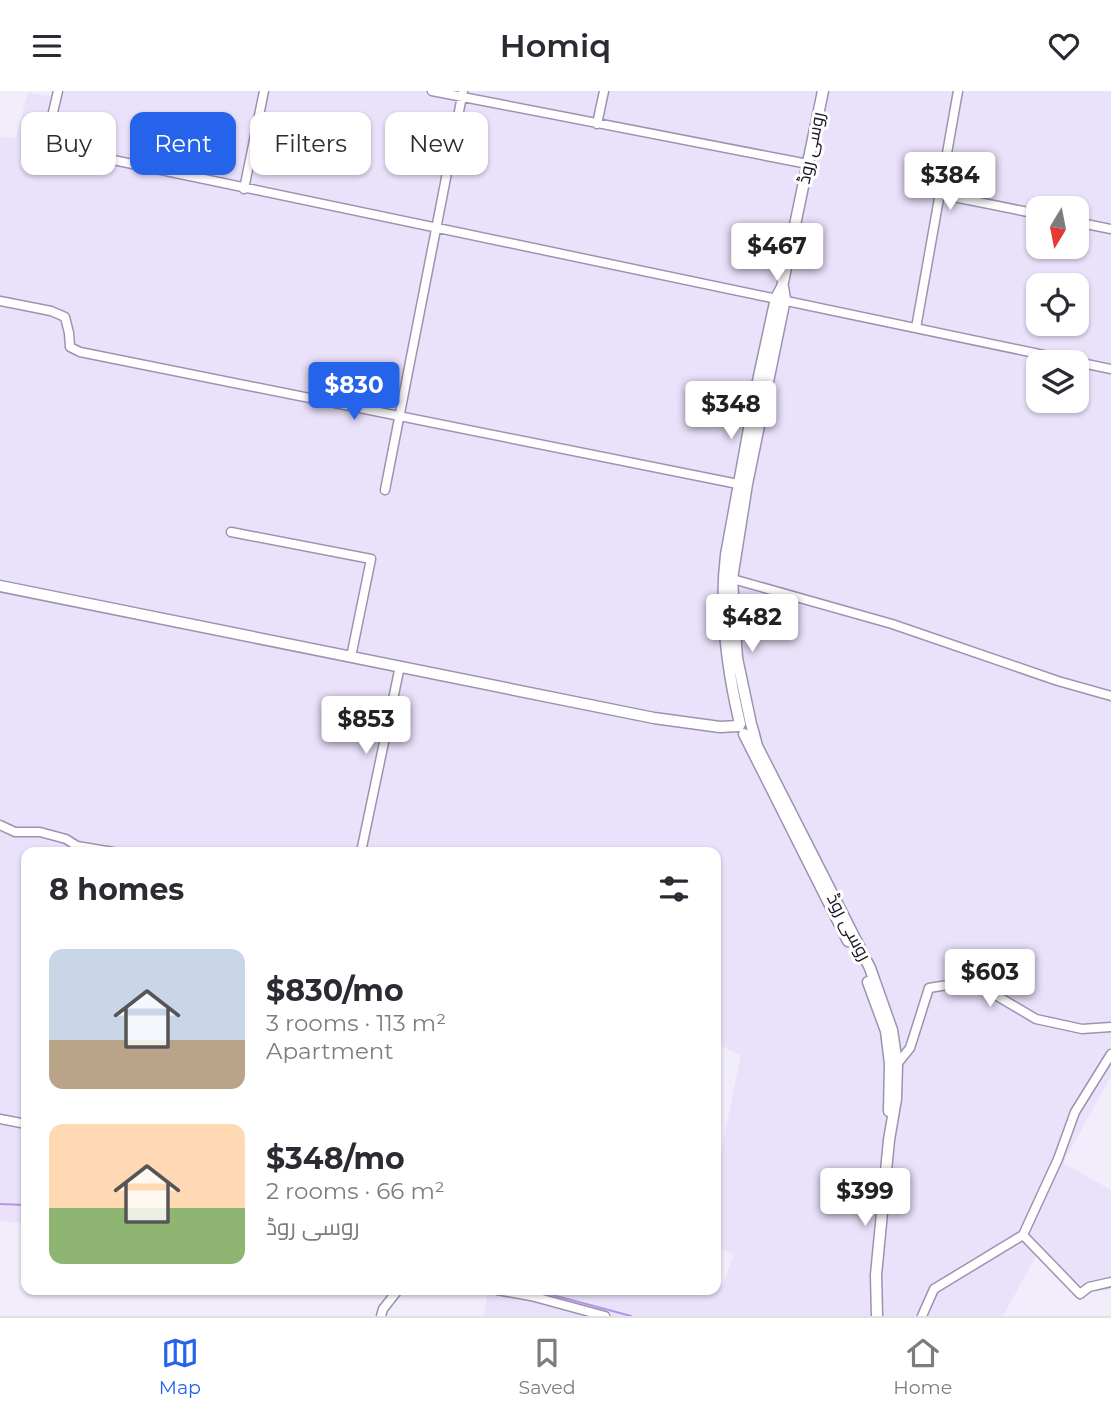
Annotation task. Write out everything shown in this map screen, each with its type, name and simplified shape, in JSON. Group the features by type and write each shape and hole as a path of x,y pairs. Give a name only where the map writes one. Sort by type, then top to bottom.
{"main road":[{"name":"روسی روڈ","path":"728,578 782,287 823,91"},
{"name":"روسی روڈ","path":"780,298 738,484 728,578 745,728 864,971 886,1031 890,1064 889,1140"},
{"path":"0,586 654,718 745,728"},
{"name":"روسی روڈ","path":"745,728 757,746 870,968 892,1030 897,1064 896,1100 889,1140 876,1275 877,1316"}],"street":[{"path":"53,112 58,91"},
{"path":"244,189 264,91"},
{"path":"432,91 462,94 597,124 808,164"},
{"path":"597,124 604,91"},
{"path":"916,328 958,91"},
{"path":"385,490 462,94"},
{"path":"116,161 1111,369"},
{"path":"939,194 1026,212"},
{"path":"1089,225 1111,229"},
{"path":"0,301 51,311 65,317 70,347 80,352 738,484"},
{"path":"231,532 371,559 351,657"},
{"path":"728,578 892,624 1058,681 1111,696"},
{"path":"362,847 400,666"},
{"path":"0,825 15,832 40,832 83,847"},
{"path":"897,1064 910,1048 929,988 960,983 987,990 1036,1019 1082,1029 1111,1027"},
{"path":"922,1316 933,1289 1023,1235 1058,1159 1075,1112 1111,1054"},
{"path":"0,1119 21,1123"},
{"path":"1023,1235 1080,1294 1089,1287 1111,1282"},
{"path":"381,1316 394,1295"},
{"path":"526,1295 605,1316"}],"shaded area":[{"path":"57,91 1111,91 1111,1076 1063,1163 1111,1190 1111,1290 1093,1292 1080,1301 1036,1256 1003,1316 484,1316 487,1295 721,1295 721,1284 734,1254 721,1249 721,1152 741,1055 721,1046 721,847 21,847 21,1223 0,1221 0,137 16,138 21,119 21,175 116,175 116,112 23,112 28,92 55,97"}],"waterway":[{"path":"0,1204 21,1205"},
{"path":"553,1295 631,1316"}]}
